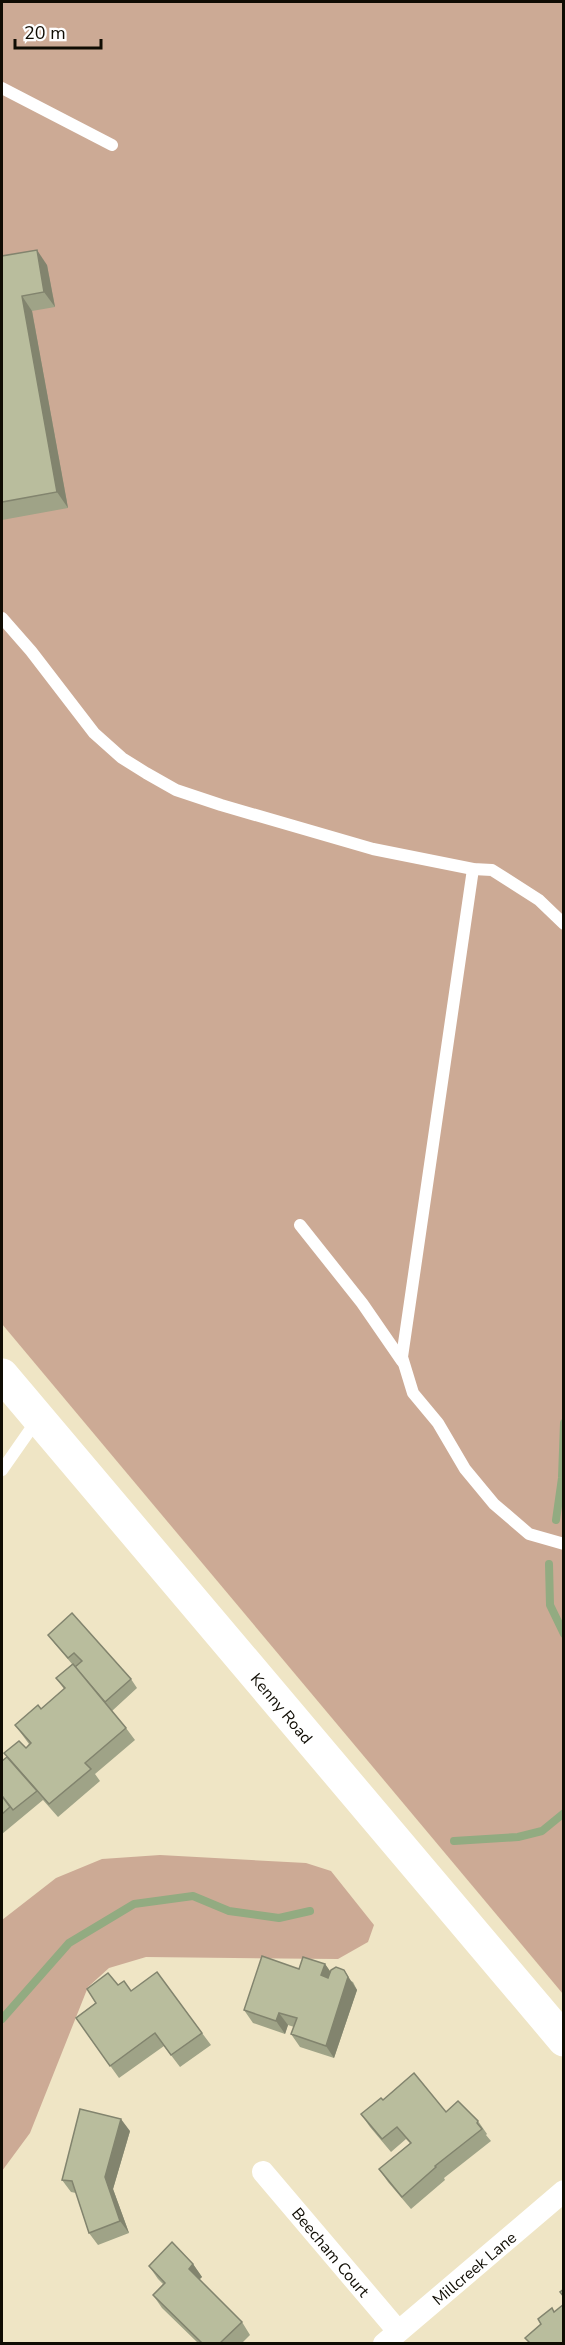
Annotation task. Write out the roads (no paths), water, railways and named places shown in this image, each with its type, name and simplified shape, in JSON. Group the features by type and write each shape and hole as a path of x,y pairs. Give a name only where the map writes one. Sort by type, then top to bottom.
{"main road":[{"name":"Kenny Road","path":"2,1375 564,2040"}],"street":[{"name":"Beecham Court","path":"263,2172 391,2337"},
{"name":"Millcreek Lane","path":"391,2337 564,2192"}],"lane":[{"path":"2,88 112,145"},
{"path":"2,618 31,651 94,733 122,758 176,790 373,849 473,869 492,870 539,900 564,924"},
{"path":"473,869 404,1326 402,1357 413,1392 438,1423 465,1469 494,1504 529,1534 564,1544"},
{"path":"300,1225 362,1303 404,1365"},
{"path":"2,1470 38,1419"}],"waterway":[{"path":"556,1520 562,1478 564,1423"},
{"path":"549,1564 550,1605 564,1634"},
{"path":"454,1841 518,1837 542,1831 564,1813"},
{"path":"2,2019 69,1943 134,1904 193,1896 229,1911 279,1918 310,1911"}]}
